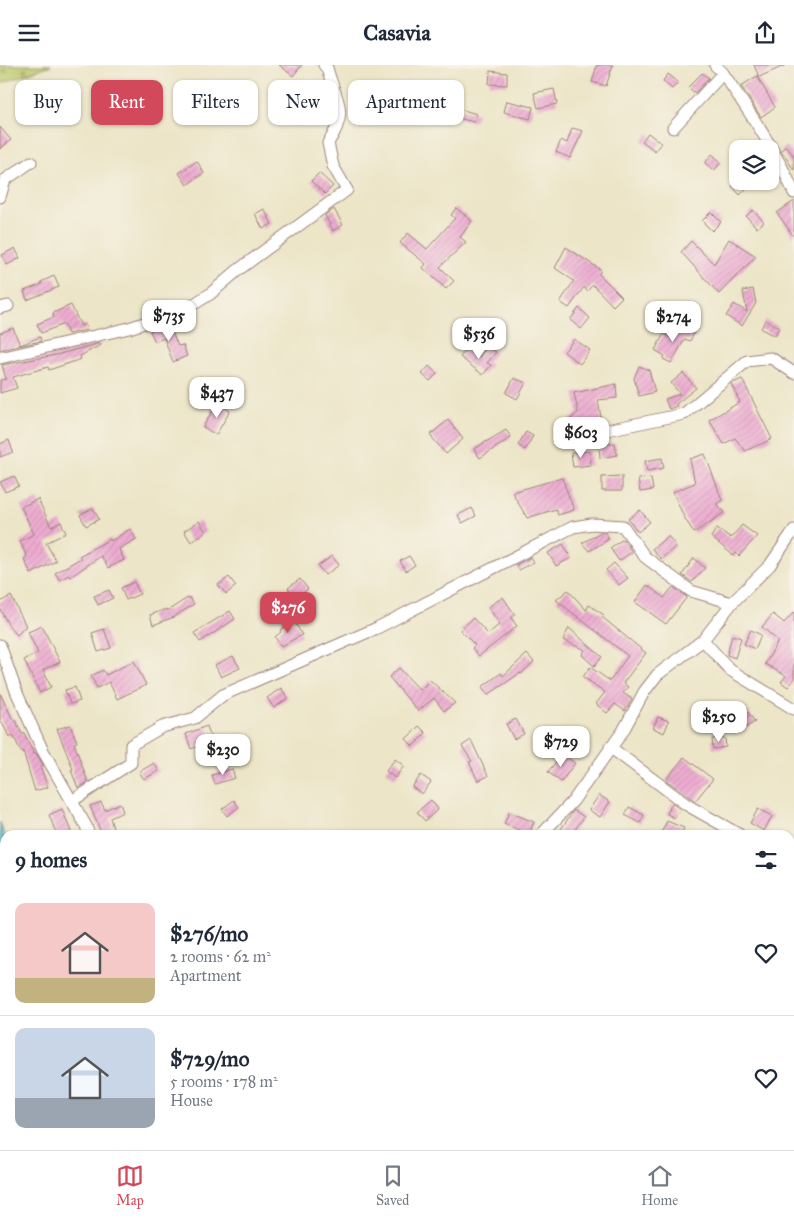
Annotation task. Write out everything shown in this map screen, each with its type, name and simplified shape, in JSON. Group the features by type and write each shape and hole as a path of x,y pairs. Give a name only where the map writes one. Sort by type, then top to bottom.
{"street":[{"path":"0,358 129,328 186,309 210,294 238,270 347,190 333,166 328,143 336,131 342,113 327,68 324,65"},
{"path":"673,128 719,69 768,141 785,171 794,193"},
{"path":"0,197 5,180 31,162"},
{"path":"602,431 684,414 747,361 771,358 794,373"},
{"path":"72,801 131,763 131,745 162,727 195,718 223,695 378,628 573,527 592,524 623,526 645,557 691,591 732,603"},
{"path":"547,830 573,801 629,721 644,692 658,675 703,640 732,603 770,565 794,530"},
{"path":"703,640 730,669 794,709"},
{"path":"0,645 16,691 42,749 86,830"},
{"path":"610,747 687,805 731,830"}],"green space":[{"path":"0,65 51,65 0,84"}],"building":[{"path":"279,65 302,65 293,76"},
{"path":"597,65 613,65 606,86 592,82"},
{"path":"754,65 786,65 759,77"},
{"path":"490,71 507,73 507,85 489,84"},
{"path":"702,73 709,78 695,93 688,87"},
{"path":"668,74 678,82 672,89 663,81"},
{"path":"757,76 775,107 761,117 741,86"},
{"path":"554,89 557,104 538,108 534,93"},
{"path":"507,101 533,107 530,119 504,112"},
{"path":"464,110 477,114 474,122 464,120"},
{"path":"0,127 11,140 0,149"},
{"path":"572,128 583,131 570,158 556,152 561,140 567,143"},
{"path":"648,133 661,143 655,151 642,141"},
{"path":"786,146 794,156 794,170 781,150"},
{"path":"712,154 721,162 714,171 705,163"},
{"path":"197,161 204,173 187,185 179,173"},
{"path":"319,173 333,186 325,194 311,181"},
{"path":"736,190 745,190 740,195"},
{"path":"794,201 794,237 777,213"},
{"path":"456,208 472,221 460,237 466,242 440,267 454,281 446,289 423,268 426,264 400,243 408,233 427,249 455,218 451,215"},
{"path":"264,209 272,224 263,229 255,214"},
{"path":"334,209 343,225 333,231 325,215"},
{"path":"753,210 764,222 757,228 746,216"},
{"path":"711,212 721,222 712,231 702,221"},
{"path":"729,239 756,256 719,294 681,252 691,241 714,264"},
{"path":"566,247 601,270 599,274 622,297 613,306 593,285 587,291 584,287 569,308 560,302 574,281 555,268"},
{"path":"15,248 20,258 7,265 2,255"},
{"path":"54,276 59,287 27,300 24,291 42,284 41,282"},
{"path":"753,289 756,303 742,326 726,316 734,304 747,312 743,291"},
{"path":"71,305 81,326 85,324 87,330 68,334 64,324 41,333 37,324 54,317 53,313"},
{"path":"676,307 686,313 681,323 671,317"},
{"path":"579,308 590,318 581,329 570,320"},
{"path":"765,320 779,327 775,336 761,329"},
{"path":"168,323 178,346 183,345 187,356 173,362 164,338 155,342 150,331"},
{"path":"675,325 694,333 690,341 685,339 671,363 663,359 665,356 655,350 664,334 670,338"},
{"path":"13,328 20,345 40,337 41,341 0,350 0,333"},
{"path":"574,339 590,350 580,364 564,352"},
{"path":"100,343 101,345 80,356 81,359 49,370 48,367 13,377 17,388 0,393 0,380 6,379 2,365 56,355"},
{"path":"488,346 496,352 487,363 491,365 483,375 460,357 467,349 479,357"},
{"path":"429,366 437,374 430,381 422,374"},
{"path":"639,366 649,370 655,392 639,396 634,378"},
{"path":"683,373 696,388 676,404 677,406 669,409 665,399 680,394 671,383"},
{"path":"514,378 526,383 517,399 506,393"},
{"path":"742,379 772,439 745,451 735,438 724,444 709,420 740,402 731,384"},
{"path":"616,384 617,398 598,400 602,423 577,428 566,438 559,430 578,412 574,393"},
{"path":"217,403 230,411 216,435 203,427"},
{"path":"448,420 463,439 446,454 430,435"},
{"path":"506,430 511,437 480,458 474,449"},
{"path":"526,432 533,436 525,450 518,445"},
{"path":"9,440 13,452 0,457 0,444"},
{"path":"615,443 617,455 600,458 599,445"},
{"path":"590,451 591,465 573,467 571,453"},
{"path":"705,454 722,500 716,504 725,512 694,533 684,517 673,492 695,483 690,459"},
{"path":"662,458 664,468 647,471 645,461"},
{"path":"14,476 19,486 5,492 0,482"},
{"path":"622,476 622,491 602,491 602,477"},
{"path":"562,478 574,510 558,515 556,509 527,518 512,492"},
{"path":"651,478 653,490 640,492 638,479"},
{"path":"38,499 51,527 61,522 66,533 46,543 56,561 31,574 24,559 27,557 20,541 34,534 21,507"},
{"path":"93,508 99,519 86,526 80,515"},
{"path":"472,508 476,516 462,523 458,515"},
{"path":"640,510 650,522 638,532 628,519"},
{"path":"199,521 206,532 191,542 184,531"},
{"path":"742,525 757,536 739,556 736,553 734,556 711,537 717,528 731,538"},
{"path":"130,529 136,539 119,549 124,560 108,568 101,556 70,577 68,575 60,580 55,573 81,558 79,556 110,539 111,541"},
{"path":"601,532 605,532 609,539 589,551 582,543"},
{"path":"668,536 676,546 661,559 652,549"},
{"path":"623,539 632,552 619,561 610,548"},
{"path":"563,544 571,558 556,566 548,553"},
{"path":"332,556 339,565 325,575 318,566"},
{"path":"409,556 415,565 406,571 400,561"},
{"path":"531,557 534,562 519,570 516,565"},
{"path":"694,558 705,568 692,582 682,575"},
{"path":"614,563 628,578 619,585 606,570"},
{"path":"229,577 236,586 226,594 218,585"},
{"path":"300,579 308,589 295,598 288,588"},
{"path":"134,582 140,594 126,600 121,588"},
{"path":"647,585 664,598 673,587 687,597 666,624 635,602"},
{"path":"109,590 113,598 98,605 94,596"},
{"path":"568,590 586,610 589,605 604,615 602,617 646,653 623,683 628,687 623,693 632,699 625,711 615,704 607,713 596,704 605,692 583,677 590,667 610,681 628,656 556,600"},
{"path":"11,596 26,626 17,635 9,626 0,609 0,602"},
{"path":"189,597 194,604 174,617 153,625 150,615 166,609 167,611"},
{"path":"503,597 515,615 511,618 517,626 479,656 472,648 475,645 460,630 473,618 488,634 500,624 488,607"},
{"path":"230,611 235,619 200,642 194,633"},
{"path":"794,612 794,680 788,687 781,682 786,676 765,664 778,641 762,627 773,614 784,623"},
{"path":"294,621 302,635 281,646 275,637 281,632 280,630"},
{"path":"42,626 60,662 43,670 51,687 40,693 24,660 38,653 28,632"},
{"path":"569,628 602,657 594,666 582,655 585,650 563,640"},
{"path":"104,629 111,648 98,652 92,633"},
{"path":"751,630 761,635 755,649 744,644"},
{"path":"732,635 741,638 735,658 727,655"},
{"path":"527,654 534,662 521,674 488,695 482,687 501,673 503,676"},
{"path":"233,656 240,668 221,677 215,665"},
{"path":"134,661 146,685 117,699 109,682 97,688 91,676 103,670 106,675"},
{"path":"399,668 420,690 430,680 455,703 444,711 434,698 418,711 389,677"},
{"path":"75,687 80,701 70,704 65,690"},
{"path":"281,688 288,698 274,708 267,698"},
{"path":"0,693 13,720 15,719 34,754 36,753 42,763 43,766 40,767 48,787 35,791 23,751 21,752 13,735 9,737 0,718"},
{"path":"748,712 755,722 739,732 733,723"},
{"path":"658,717 669,721 664,733 653,728"},
{"path":"516,719 524,734 514,739 506,724"},
{"path":"70,725 77,742 74,743 88,782 78,788 71,770 73,769 57,729"},
{"path":"207,726 212,741 191,749 186,734"},
{"path":"419,726 426,733 413,746 406,739"},
{"path":"725,738 726,747 713,749 712,739"},
{"path":"471,740 488,776 478,781 469,762 472,761 462,746"},
{"path":"562,754 575,763 561,782 548,772"},
{"path":"684,757 713,779 695,801 666,780"},
{"path":"395,759 404,766 395,778 386,771"},
{"path":"154,763 159,771 144,779 139,772"},
{"path":"232,769 235,778 215,784 212,775"},
{"path":"421,775 431,782 422,794 412,787"},
{"path":"599,795 610,802 600,817 589,810"},
{"path":"234,800 239,807 227,816 222,809"},
{"path":"431,800 438,809 425,821 417,812"},
{"path":"101,802 105,810 120,803 123,812 110,818 114,830 100,830 90,806"},
{"path":"672,803 680,809 675,818 667,814"},
{"path":"629,807 644,815 640,823 625,815"},
{"path":"62,809 70,830 55,830 49,815"},
{"path":"758,809 772,816 765,830 750,823"},
{"path":"574,810 584,817 575,830 560,830"},
{"path":"509,812 534,822 531,830 519,830 504,824"},
{"path":"667,821 684,828 683,830 662,830"}]}
